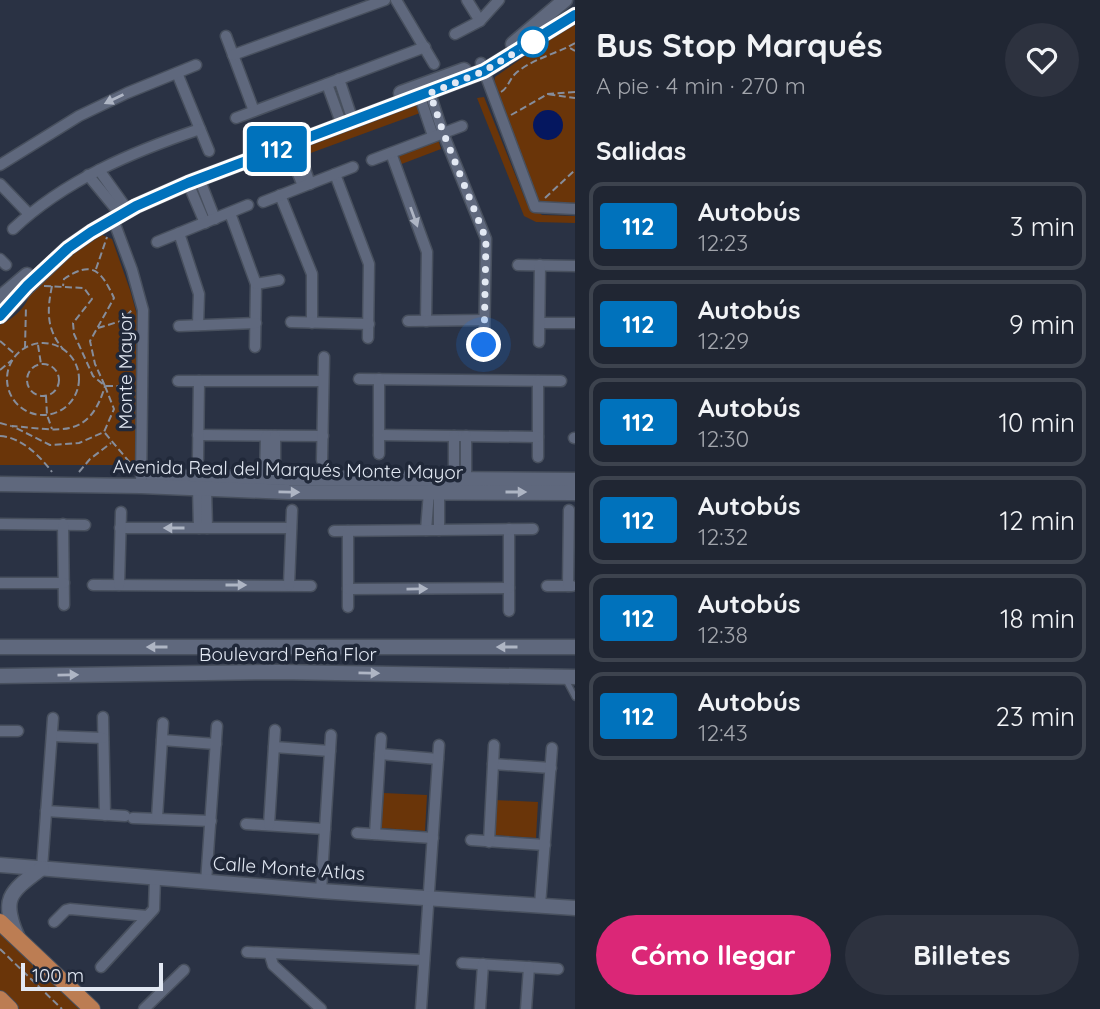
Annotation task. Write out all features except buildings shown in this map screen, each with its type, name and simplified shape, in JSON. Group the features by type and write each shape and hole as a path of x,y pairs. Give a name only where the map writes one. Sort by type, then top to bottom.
{"main road":[{"path":"0,922 92,1009"},
{"path":"0,999 10,1009"}],"street":[{"path":"233,55 385,0"},
{"path":"396,0 434,64"},
{"path":"467,0 480,20"},
{"path":"455,34 480,20 499,0"},
{"path":"0,298 66,242 160,187 345,115 483,67 563,1"},
{"path":"0,316 27,286 68,248 118,211 425,95 483,67 575,15"},
{"path":"226,36 254,111"},
{"path":"236,118 425,47"},
{"path":"0,165 79,116 195,65"},
{"path":"483,67 535,207 575,209"},
{"path":"177,73 209,151"},
{"path":"339,79 345,115"},
{"path":"327,84 345,115"},
{"path":"425,95 438,134 486,239 484,345"},
{"path":"372,160 461,126"},
{"path":"13,229 48,200 88,175 154,145 200,129"},
{"path":"292,144 306,185"},
{"path":"391,153 427,253 426,321"},
{"path":"263,202 353,167"},
{"path":"99,170 118,211"},
{"path":"335,174 369,264 368,338"},
{"path":"88,175 118,211"},
{"path":"194,181 210,221"},
{"path":"0,184 29,214"},
{"path":"280,195 312,274 312,323"},
{"path":"157,242 248,205"},
{"name":"Monte Mayor","path":"118,211 141,298 145,327 141,481"},
{"path":"230,213 256,284 255,347"},
{"path":"179,233 199,295 198,325"},
{"path":"518,265 575,266"},
{"path":"539,342 540,265"},
{"path":"256,284 279,280"},
{"path":"408,321 484,320"},
{"path":"291,322 369,324"},
{"path":"179,326 256,323"},
{"path":"540,323 575,323"},
{"path":"322,460 324,357"},
{"path":"359,379 561,381"},
{"path":"379,379 379,454"},
{"path":"178,381 323,381"},
{"path":"198,459 200,381"},
{"path":"538,381 538,457"},
{"path":"198,435 323,436"},
{"path":"379,435 538,437"},
{"path":"270,479 271,436"},
{"path":"454,436 460,480"},
{"path":"460,480 466,436"},
{"name":"Avenida Real del Marqués Monte Mayor","path":"0,475 76,476 202,488 289,492 434,492 554,486 575,480"},
{"name":"Avenida Real del Marqués Monte Mayor","path":"0,484 270,479 460,480 554,486 575,493"},
{"path":"202,488 203,528"},
{"path":"434,492 439,530"},
{"path":"426,530 434,492"},
{"path":"289,585 292,510"},
{"path":"547,586 571,586 572,529 569,510"},
{"path":"119,585 121,512"},
{"path":"0,524 85,524"},
{"path":"63,524 64,605"},
{"path":"120,528 291,527"},
{"path":"509,529 509,611"},
{"path":"334,531 533,529"},
{"path":"348,531 348,607"},
{"path":"0,583 64,583"},
{"path":"93,584 311,586"},
{"path":"348,589 509,588"},
{"name":"Boulevard Peña Flor","path":"0,647 575,647"},
{"path":"278,672 279,647"},
{"name":"Boulevard Peña Flor","path":"0,676 278,672 570,677"},
{"path":"103,717 105,815"},
{"path":"18,939 10,921 8,905 15,890 42,868 53,718"},
{"path":"157,818 163,723"},
{"path":"206,882 217,726"},
{"path":"0,730 18,731"},
{"path":"269,825 275,730"},
{"path":"52,736 103,738"},
{"path":"321,891 331,736"},
{"path":"374,834 381,738"},
{"path":"162,740 216,744"},
{"path":"421,1009 439,745"},
{"path":"489,842 495,745"},
{"path":"274,747 330,751"},
{"path":"540,905 552,748"},
{"path":"380,754 438,759"},
{"path":"494,764 551,768"},
{"path":"46,811 211,821"},
{"path":"246,824 325,829"},
{"path":"357,833 433,838"},
{"path":"471,840 545,845"},
{"name":"Calle Monte Atlas","path":"0,865 575,908"},
{"path":"101,967 153,909 155,877"},
{"path":"54,922 70,909 147,916"},
{"path":"247,952 424,960"},
{"path":"270,955 273,965 321,1009"},
{"path":"462,963 558,969"},
{"path":"480,1009 482,964"},
{"path":"526,1009 529,967"},
{"path":"144,1009 184,970"}],"lane":[{"path":"570,677 575,698"}],"path":[{"path":"505,91 515,74 575,43"},
{"path":"568,47 575,51"},
{"path":"502,121 546,94 575,92"},
{"path":"546,94 575,98"},
{"path":"535,207 575,170"},
{"path":"96,269 118,211"},
{"path":"12,426 50,445 79,443 104,432 114,410 105,386 95,365 90,341 114,298 105,279 94,270 79,269 64,279 63,286 84,288 92,299 73,323 74,334 93,376 105,386 144,386"},
{"path":"25,348 27,286"},
{"path":"15,357 8,369 7,380 9,392 15,402 24,410 47,415 68,405 79,384 78,372 74,361 54,338 49,325 48,304 52,286"},
{"path":"97,329 121,321 141,298"},
{"path":"0,341 15,357"},
{"path":"0,370 25,348 38,344 56,346 66,352"},
{"path":"38,344 41,364"},
{"path":"41,364 52,366 59,375 58,386 46,396 35,394 27,382 29,372 41,364"},
{"path":"0,423 52,430 79,426 92,417 105,386"},
{"path":"46,396 47,415 52,430"},
{"path":"104,432 141,481"},
{"path":"0,436 9,436 22,443 43,460 55,475"},
{"path":"76,476 90,460 113,442"},
{"path":"0,949 62,1009"}],"shaded area":[{"path":"575,21 575,207 535,206 494,83 495,77"},
{"path":"484,97 527,204 542,215 575,216 575,223 536,222 524,216 477,98"},
{"path":"418,100 420,113 308,154 304,143"},
{"path":"548,110 558,115 563,125 558,135 548,140 538,135 533,125 538,115"},
{"path":"438,139 441,149 399,165 394,155"},
{"path":"102,235 112,239 137,315 135,461 129,465 0,465 0,325 19,312 30,292 64,260"},
{"path":"384,793 427,795 425,831 381,828"},
{"path":"495,800 538,802 536,838 493,835"},
{"path":"0,931 82,1009 18,1009 0,992"}],"bus line":[{"name":"112","path":"0,316 27,286 68,248 136,206 188,183 484,71 575,15"}],"route":[{"path":"484,345 486,239 430,93 484,71 533,42"}]}
